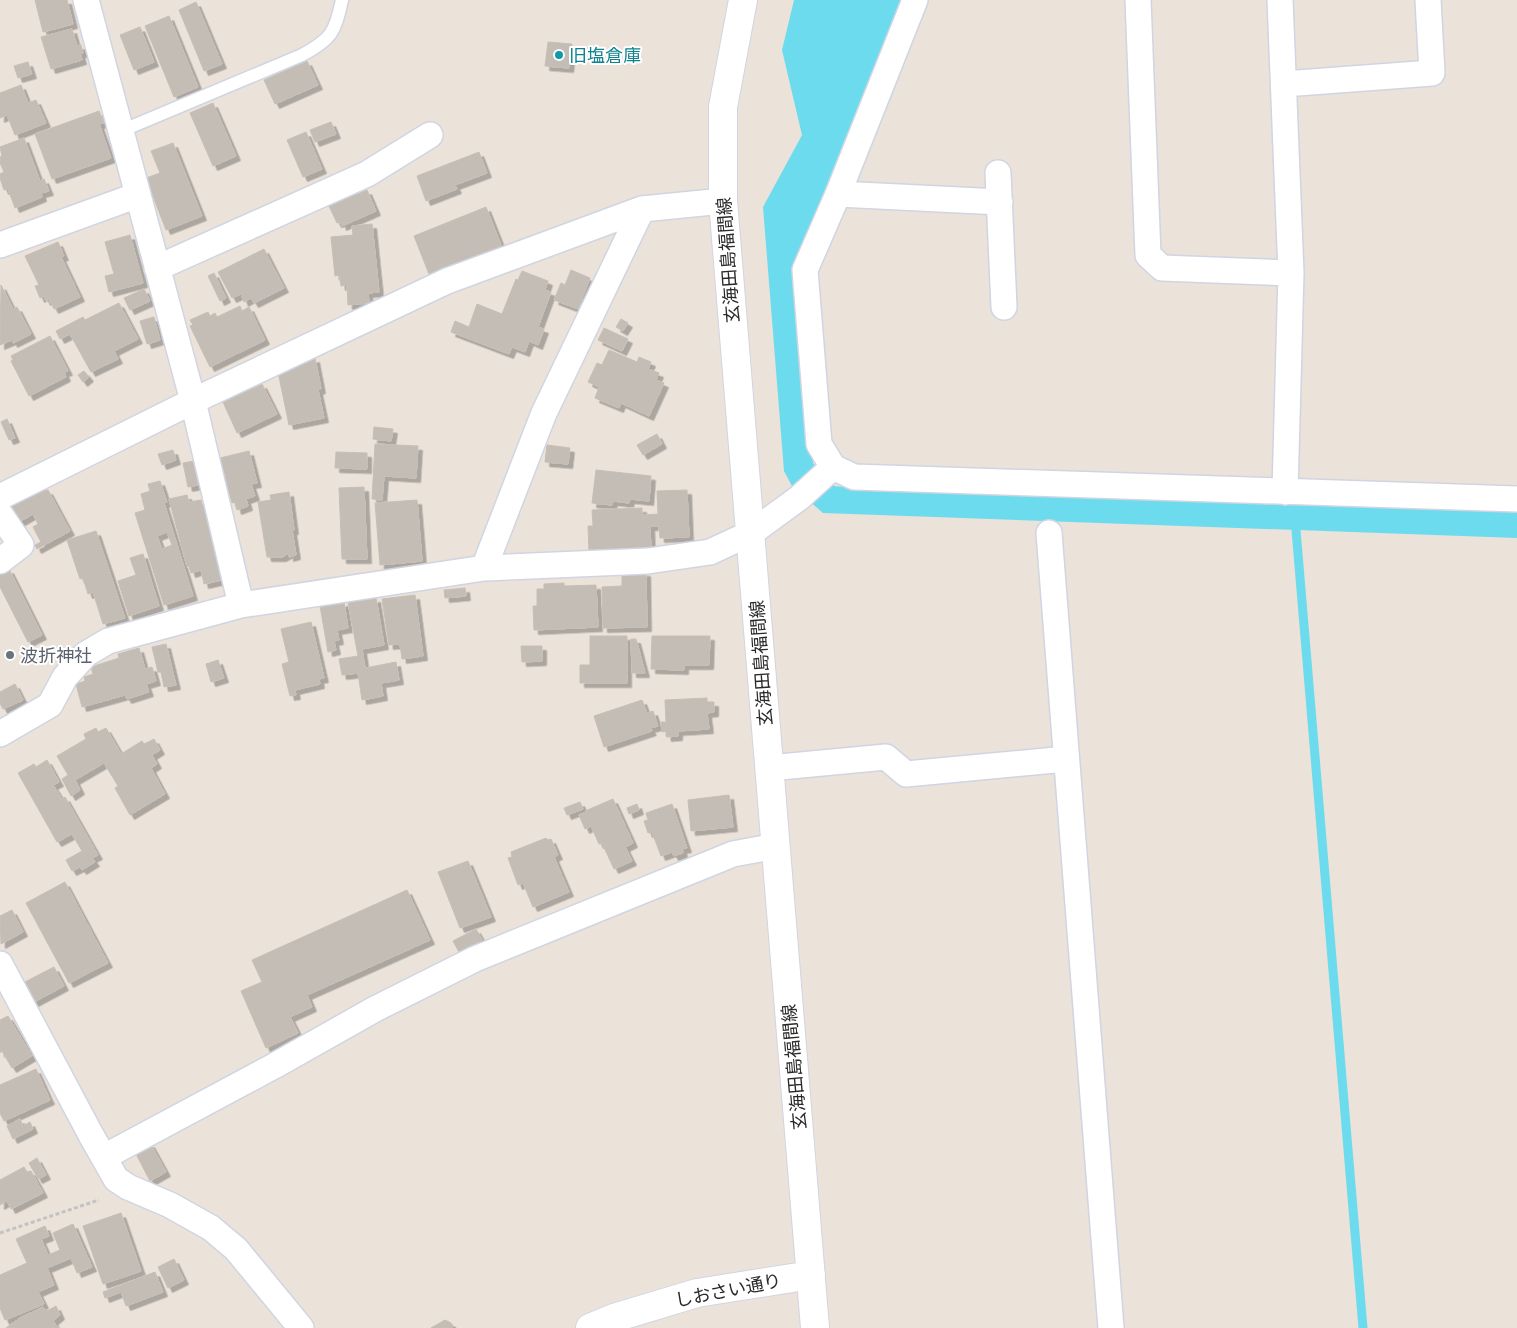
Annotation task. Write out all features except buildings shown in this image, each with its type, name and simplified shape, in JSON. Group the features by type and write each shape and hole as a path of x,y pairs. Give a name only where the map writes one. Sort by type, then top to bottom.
{"main road":[{"name":"玄海田島福間線","path":"743,0 723,107 723,201 816,1328"},
{"name":"しおさい通り","path":"590,1328 614,1318 697,1293 811,1275"}],"street":[{"path":"86,0 193,401 241,605"},
{"path":"829,471 819,444 805,270 838,194 915,0"},
{"path":"1138,0 1148,255 1162,268 1291,273"},
{"path":"1280,0 1291,273 1285,492"},
{"path":"1284,84 1432,74 1428,0"},
{"path":"157,268 367,174 430,135"},
{"path":"998,173 1004,307"},
{"path":"838,194 1000,202"},
{"path":"0,245 138,195"},
{"path":"0,497 193,401 447,281 642,209 723,201"},
{"path":"484,568 544,413 642,209"},
{"path":"829,471 854,476 1517,499"},
{"path":"0,734 50,705 65,677 86,654 108,641 241,605 484,568 648,561 710,552 751,533 799,498 829,471"},
{"path":"0,514 21,545 0,561"},
{"path":"1049,533 1111,1328"},
{"path":"769,768 886,757 906,774 1066,759"},
{"path":"104,1157 274,1066 375,1009 475,959 733,854 776,846"},
{"path":"0,964 116,1179 128,1188 170,1205 211,1228 236,1249 301,1328"}],"lane":[{"path":"121,131 302,55 319,46 331,34 338,22 342,0"}],"path":[{"path":"0,1234 128,1188"}],"water":[{"path":"794,0 904,0 798,275 813,463 834,486 881,491 1315,502 1517,512 1517,538 823,513 792,486 784,471 763,207 802,135 782,50"}],"waterway":[{"path":"1296,530 1363,1328"}],"place":[{"name":"旧塩倉庫","path":"559,55"},
{"name":"波折神社","path":"10,655"}]}
